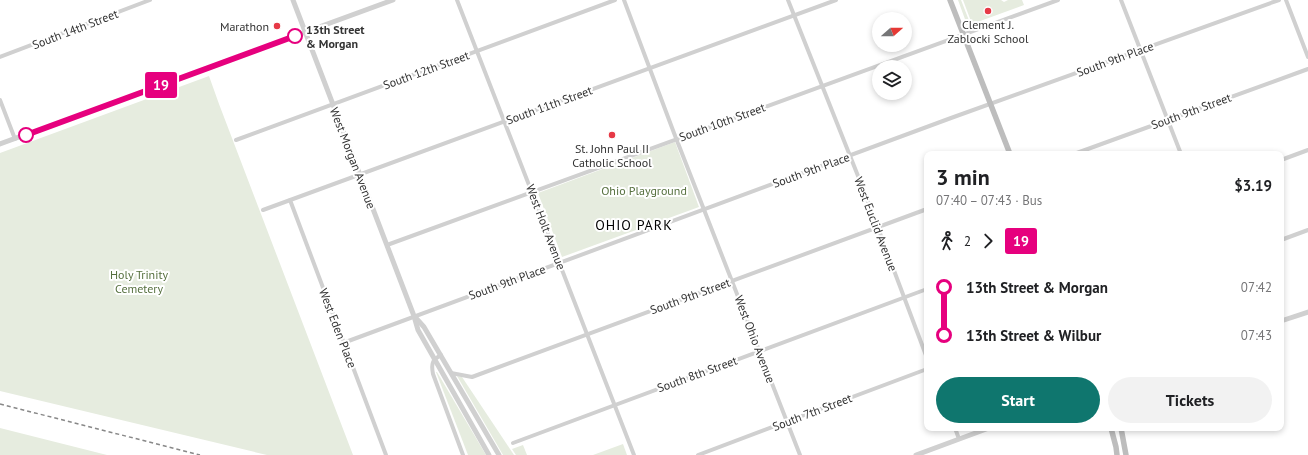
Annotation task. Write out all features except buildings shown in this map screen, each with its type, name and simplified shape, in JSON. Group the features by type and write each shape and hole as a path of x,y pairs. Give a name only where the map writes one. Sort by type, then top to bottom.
{"main road":[{"path":"950,0 1009,151"},
{"path":"1112,431 1117,455"},
{"path":"1122,431 1126,455"}],"street":[{"name":"South 14th Street","path":"0,58 150,0"},
{"name":"West Morgan Avenue","path":"293,0 414,316 418,330 489,455"},
{"path":"0,144 393,0"},
{"name":"West Holt Avenue","path":"457,0 634,455"},
{"name":"South 12th Street","path":"236,140 615,0"},
{"name":"West Ohio Avenue","path":"624,0 649,69 800,455"},
{"name":"West Euclid Avenue","path":"788,0 850,156 924,350"},
{"name":"South 11th Street","path":"263,210 836,0"},
{"name":"South 10th Street","path":"387,245 1058,0"},
{"path":"1121,0 1180,151"},
{"name":"South 9th Place","path":"343,343 957,116 1279,0"},
{"path":"1286,0 1308,57"},
{"name":"South 9th Street","path":"1082,151 1308,69"},
{"path":"0,100 15,139"},
{"path":"1284,159 1308,150"},
{"name":"West Eden Place","path":"290,200 386,455"},
{"name":"South 9th Street","path":"452,373 472,377 924,210"},
{"path":"1284,239 1308,230"},
{"name":"South 8th Street","path":"513,443 924,290"},
{"path":"1284,320 1308,312"},
{"name":"West Morgan Avenue","path":"414,316 424,327 499,455"},
{"path":"441,355 434,359 431,365 463,455"},
{"name":"South 7th Street","path":"698,455 924,370"},
{"path":"956,431 959,439"},
{"path":"916,455 981,431"}],"green space":[{"path":"958,0 961,0 970,23 966,25 966,22"},
{"name":"Clement J. Zablocki School","path":"963,0 1001,0 1004,2 1008,0 1022,0 1024,5 972,24"},
{"name":"Holy Trinity Cemetery","path":"209,76 353,455 267,455 0,391 0,153"},
{"name":"Ohio Playground","path":"675,142 699,207 562,257 538,193"},
{"path":"437,372 486,455 468,455"},
{"path":"457,376 462,377 514,455 503,455"},
{"path":"0,428 107,455 0,455"},
{"path":"623,444 627,455 593,455"},
{"path":"523,445 527,455 516,455 512,449"}],"railway":[{"path":"0,404 200,455"}],"bus line":[{"name":"19","path":"26,135 295,36"}],"place":[{"name":"Clement J. Zablocki School","path":"988,11"},
{"name":"Marathon","path":"277,26"},
{"name":"13th Street & Morgan","path":"295,36"},
{"name":"St. John Paul II Catholic School","path":"612,135"}],"district":[{"name":"OHIO PARK","path":"634,225"}]}
